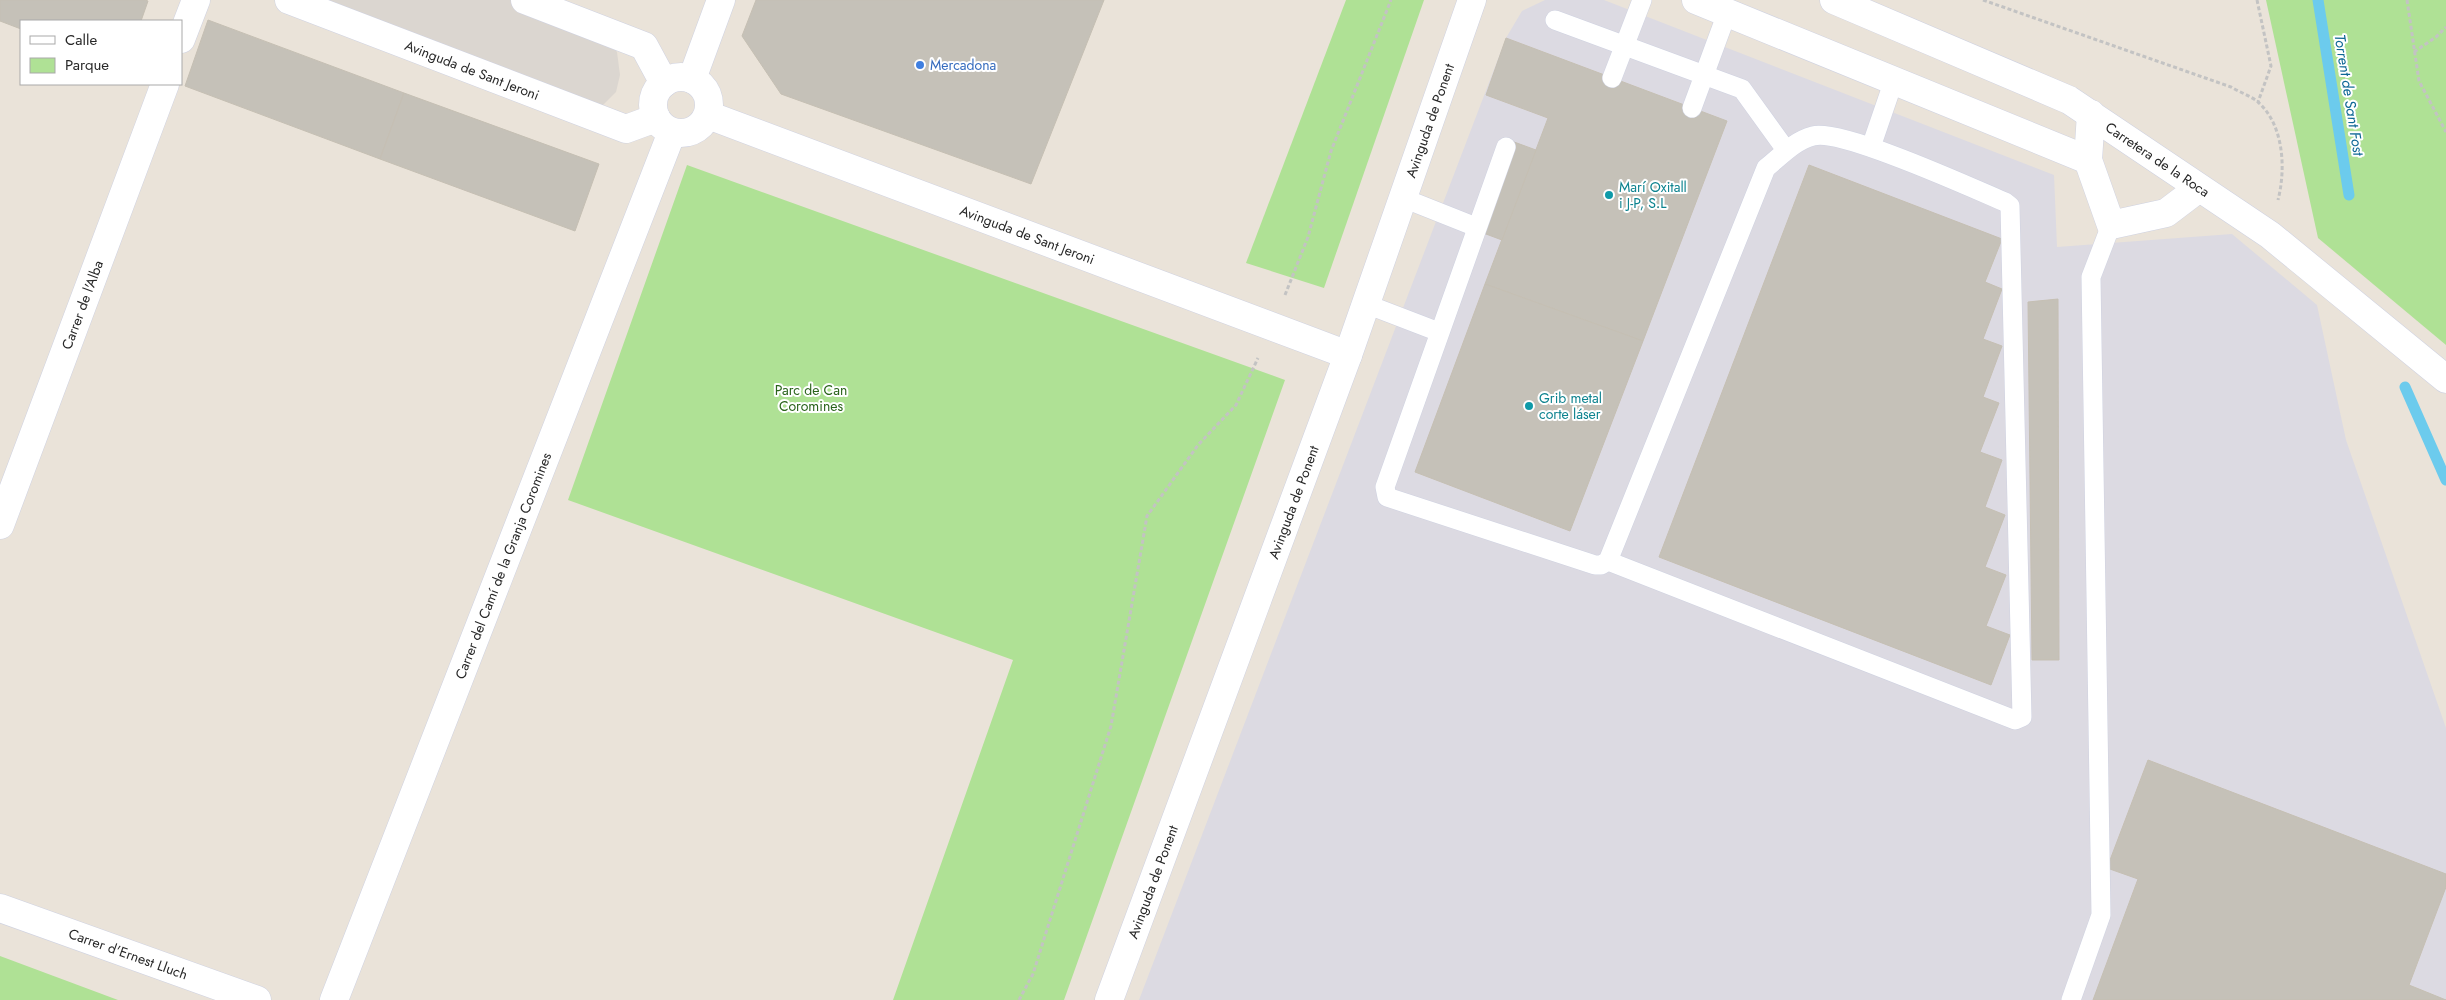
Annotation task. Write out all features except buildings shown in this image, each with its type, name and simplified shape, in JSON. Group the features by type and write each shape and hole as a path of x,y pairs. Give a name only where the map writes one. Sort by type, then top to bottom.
{"street":[{"path":"182,36 196,0"},
{"name":"Avinguda de Sant Jeroni","path":"289,0 626,129 664,125"},
{"path":"525,0 644,46 664,83"},
{"path":"692,79 721,0"},
{"name":"Avinguda de Ponent","path":"1108,1000 1348,355 1472,0"},
{"path":"1696,0 2088,160"},
{"name":"Carretera de la Roca","path":"1834,0 2069,100 2270,235 2446,379"},
{"path":"673,78 692,79 704,87 708,96 708,115 704,123 692,132 682,134 664,125 653,103 655,93 664,83 673,78"},
{"name":"Carrer de l'Alba","path":"0,525 164,85"},
{"path":"2091,114 2088,160 2111,225 2166,212 2199,188"},
{"name":"Avinguda de Sant Jeroni","path":"708,115 1348,355"},
{"name":"Carrer del Camí de la Granja Coromines","path":"334,1000 664,125"},
{"name":"Carrer d'Ernest Lluch","path":"0,908 257,1000"}],"lane":[{"path":"1612,78 1642,0"},
{"path":"1692,108 1727,13"},
{"path":"1555,20 1742,89 1786,150"},
{"path":"1871,147 1894,80"},
{"path":"1506,147 1385,487 1387,497 1595,565 1601,565 1608,561 1766,168 1786,150 1795,143 1815,135 1871,147 2005,202 2010,206 2022,717 2015,720 1608,561"},
{"path":"1403,198 1476,227"},
{"path":"2071,1000 2101,915 2091,277 2111,225"},
{"path":"1366,304 1440,332"}],"path":[{"path":"1020,1000 1033,974 1111,726 1147,516 1198,444 1236,405 1273,327 1308,237 1332,151 1391,0"},
{"path":"1982,0 2231,87 2258,102 2271,120 2282,149 2283,180 2270,235"},
{"path":"2256,0 2271,66 2258,102"},
{"path":"2407,0 2418,81 2446,132"},
{"path":"2414,52 2436,37 2446,27"}],"shaded area":[{"path":"289,0 525,0 602,30 617,52 620,75 616,92 602,106"},
{"path":"1545,0 1604,0 2054,175 2057,247 2232,234 2317,305 2346,440 2446,728 2446,1000 1139,1000 1506,38 1522,11"}],"green space":[{"path":"1346,0 1424,0 1324,288 1246,263"},
{"path":"2266,0 2446,0 2446,345 2318,238"},
{"name":"Parc de Can Coromines","path":"687,165 1285,380 1064,1000 893,1000 1013,660 568,500"},
{"path":"0,956 118,1000 0,1000"}],"waterway":[{"name":"Torrent de Sant Fost","path":"2318,0 2349,195"},
{"name":"Torrent de Sant Fost","path":"2405,387 2446,480"}],"place":[{"name":"Mercadona","path":"920,65"},
{"name":"Marí Oxitall i J-P, S.L","path":"1609,195"},
{"name":"Grib metal corte láser","path":"1529,406"}]}
